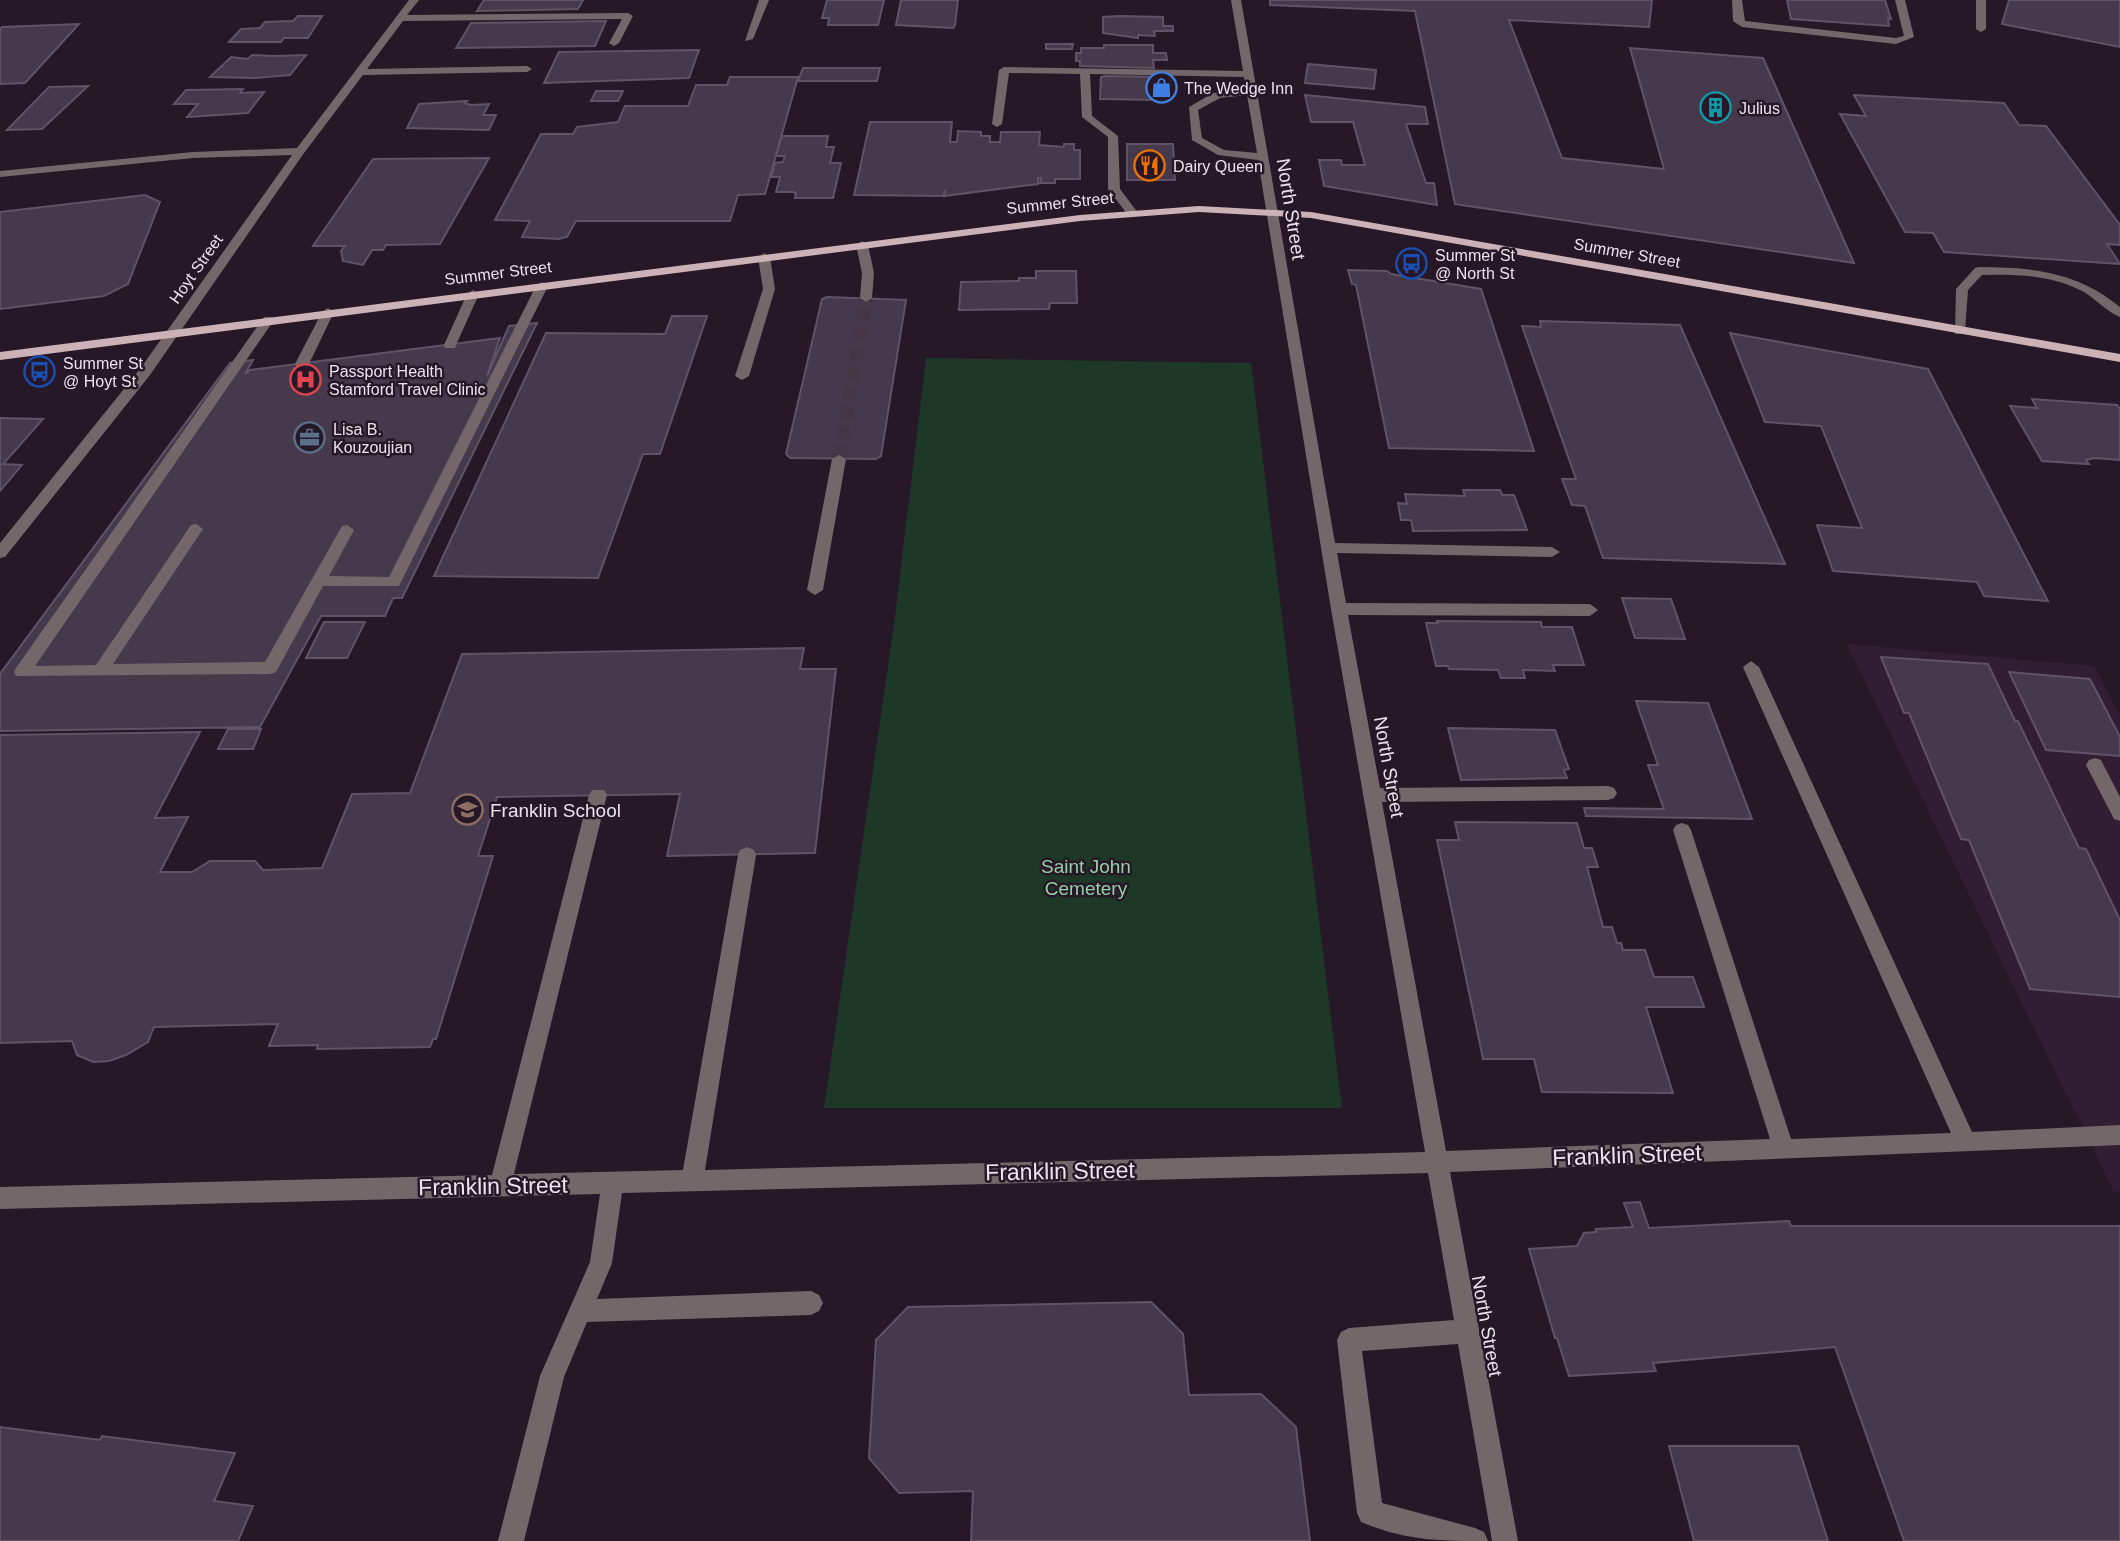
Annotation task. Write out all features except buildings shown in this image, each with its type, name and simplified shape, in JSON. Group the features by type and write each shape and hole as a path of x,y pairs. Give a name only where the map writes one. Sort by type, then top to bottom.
{"main road":[{"name":"Summer Street","path":"0,356 764,257 1132,213 1199,209 1311,215 2120,358"}],"street":[{"name":"Hoyt Street","path":"0,553 145,372 300,151 414,0"},
{"path":"748,39 764,0"},
{"name":"North Street","path":"1236,0 1339,609 1505,1541"},
{"path":"1737,0 1738,21 1742,24 1896,41 1909,37 1900,0"},
{"path":"1981,0 1981,29"},
{"path":"400,18 628,16 614,43"},
{"path":"360,72 527,69"},
{"path":"997,124 1004,70 1085,71 1249,82"},
{"path":"1085,71 1087,117 1113,136 1114,189 1132,213"},
{"path":"1249,82 1217,95 1193,109 1196,140 1222,153 1262,157"},
{"path":"0,174 193,155 300,151"},
{"path":"862,245 868,274 866,298"},
{"path":"743,376 769,289 764,257"},
{"path":"1959,331 1962,289 1979,271 2016,270 2074,280 2102,297 2120,313"},
{"path":"319,581 394,582 542,286"},
{"path":"450,345 473,294"},
{"path":"302,364 328,312"},
{"path":"268,320 22,672 270,668 347,530"},
{"path":"815,590 839,459"},
{"path":"100,671 197,529"},
{"path":"1329,548 1552,552"},
{"path":"1339,609 1590,610"},
{"path":"1751,667 1966,1143"},
{"path":"2095,765 2120,814"},
{"path":"1372,796 1608,793"},
{"path":"500,1185 598,795"},
{"path":"1682,830 1784,1149"},
{"path":"692,1180 747,855"},
{"name":"Franklin Street","path":"0,1198 1437,1161 1966,1143 2120,1135"},
{"path":"511,1541 552,1376 601,1263 612,1183"},
{"path":"581,1311 811,1303"},
{"path":"1467,1331 1349,1340 1370,1513 1475,1541"}],"shaded area":[{"path":"1847,644 2094,666 2120,716 2120,1191 2114,1192"}],"green space":[{"name":"Saint John Cemetery","path":"926,358 1251,363 1342,1108 824,1108 894,625"}],"tunnel":[{"path":"839,459 866,298"}],"place":[{"name":"The Wedge Inn","path":"1161,88"},
{"name":"Julius","path":"1716,108"},
{"name":"Dairy Queen","path":"1150,166"},
{"name":"Summer St @ North St","path":"1412,264"},
{"name":"Summer St @ Hoyt St","path":"40,372"},
{"name":"Passport Health Stamford Travel Clinic","path":"306,380"},
{"name":"Lisa B. Kouzoujian","path":"310,438"},
{"name":"Franklin School","path":"467,810"}]}
